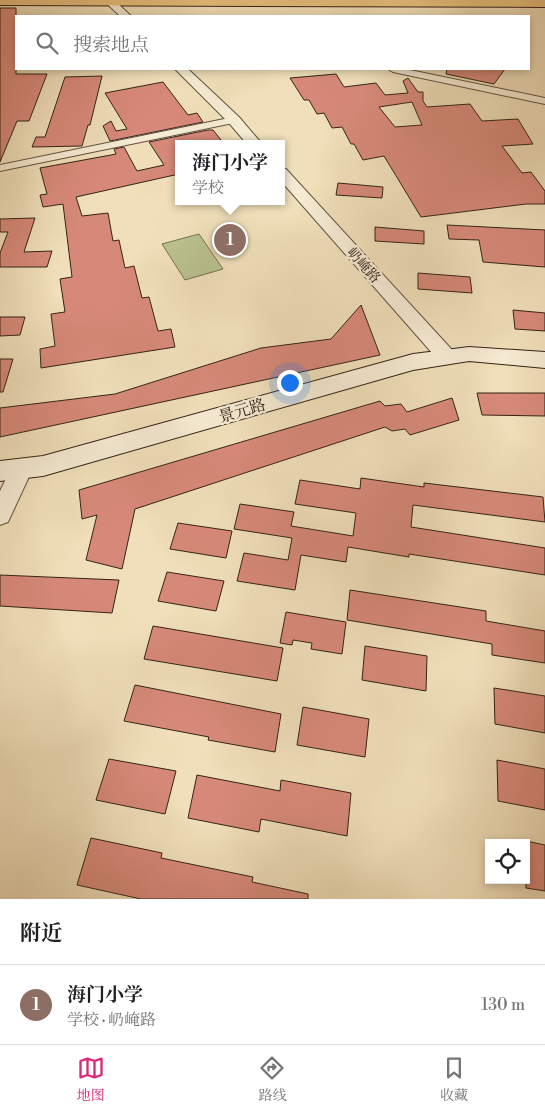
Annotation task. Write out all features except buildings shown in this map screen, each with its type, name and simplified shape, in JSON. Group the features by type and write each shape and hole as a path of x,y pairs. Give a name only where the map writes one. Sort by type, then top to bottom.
{"main road":[{"path":"0,1 545,3"},
{"name":"景元路","path":"11,470 43,466 413,362 469,354 545,360"}],"street":[{"path":"109,0 125,15"},
{"path":"182,70 252,140"},
{"path":"398,70 545,101"},
{"path":"0,168 234,120"},
{"name":"屷崦路","path":"285,176 447,357"},
{"path":"0,515 11,470"}],"green space":[{"path":"199,234 223,269 185,280 162,244"}],"place":[{"name":"海门小学","path":"230,240"}]}
